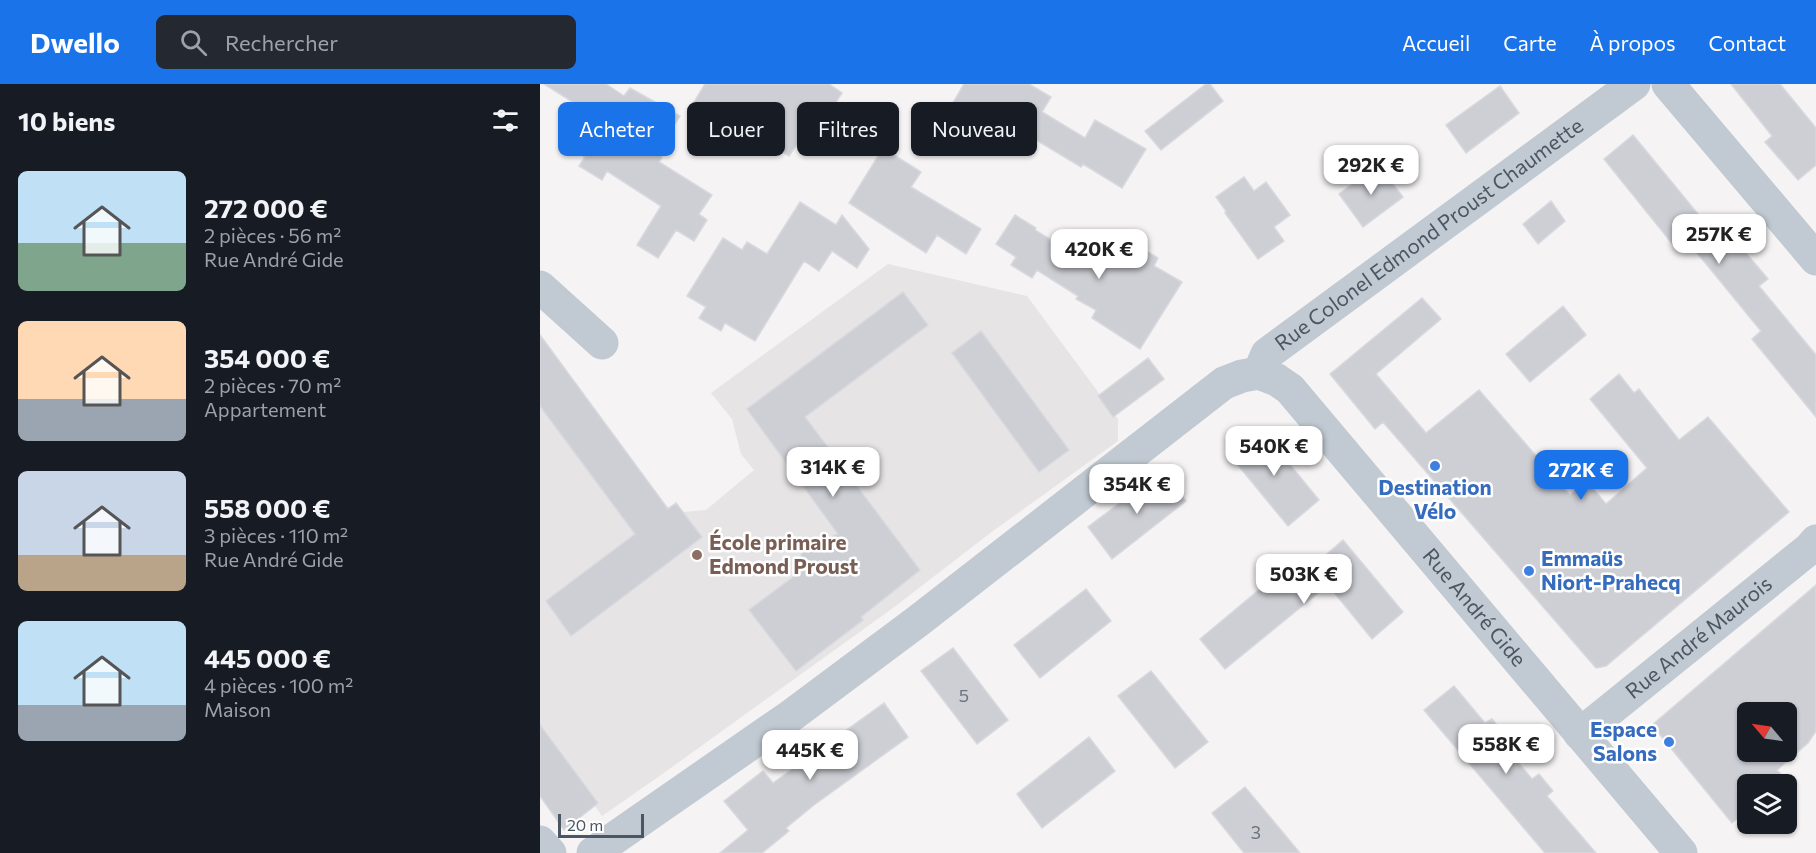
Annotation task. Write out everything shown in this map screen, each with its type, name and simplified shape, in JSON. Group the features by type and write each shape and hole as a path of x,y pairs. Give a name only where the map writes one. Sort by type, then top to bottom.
{"street":[{"name":"Rue Colonel Edmond Proust Chaumette","path":"596,852 792,715 918,621 1224,384 1242,376 1259,373 1267,354 1634,84"},
{"path":"1668,84 1816,259"},
{"path":"540,287 602,344"},
{"name":"Rue André Gide","path":"1259,373 1277,380 1290,389 1681,853"},
{"name":"Rue André Maurois","path":"1580,734 1816,541"},
{"path":"540,842 550,853"}],"shaded area":[{"path":"888,264 1027,296 1118,419 1118,441 989,534 893,608 661,775 602,816 595,806 564,830 540,796 540,335 667,508 676,503 684,512 706,510 754,470 741,454 732,419 711,393"}],"building":[{"path":"544,84 606,84 624,96 630,88 655,102 573,102"},
{"path":"705,84 829,84 842,93 836,102 797,102 797,144 789,156 785,154 785,102 694,102"},
{"path":"964,84 1029,84 1051,97 1042,112 1085,138 1095,120 1146,149 1122,188 1083,164 1081,167 1037,140 1037,102 953,102"},
{"path":"1206,84 1210,84 1223,101 1161,150 1145,131"},
{"path":"1731,84 1780,84 1816,128 1816,165 1798,180 1765,142 1772,136"},
{"path":"1500,86 1519,113 1466,153 1446,125"},
{"path":"675,113 680,116 675,124"},
{"path":"1633,135 1726,248 1735,240 1768,279 1759,286 1816,355 1816,417 1752,339 1761,331 1684,237 1674,246 1604,159"},
{"path":"583,156 660,156 659,162 712,195 699,214 707,220 694,241 676,230 658,258 637,245 661,206 607,171 602,180 579,166 585,157"},
{"path":"878,156 896,156 921,172 911,187 981,229 966,254 937,235 926,253 849,203"},
{"path":"1378,165 1403,197 1363,227 1339,194"},
{"path":"1244,177 1254,191 1266,182 1290,215 1274,227 1284,241 1258,259 1216,197"},
{"path":"1551,201 1565,221 1538,244 1523,224"},
{"path":"800,202 836,225 842,215 869,249 857,268 832,251 819,271 804,261 755,341 725,323 721,331 699,318 706,307 687,296 723,238 742,250 747,242 767,254"},
{"path":"1015,215 1096,268 1113,240 1133,253 1138,246 1158,258 1154,266 1182,282 1140,349 1092,318 1096,310 1076,299 1078,296 1037,270 1032,278 1011,265 1016,257 996,244"},
{"path":"903,292 928,325 805,417 920,570 861,617 863,620 796,671 749,610 801,571 800,557 805,547 838,534 747,409"},
{"path":"1422,298 1441,319 1376,374 1426,433 1479,390 1570,495 1587,481 1606,504 1647,468 1590,399 1619,374 1634,393 1639,389 1679,440 1708,417 1789,512 1606,666 1596,668 1383,422 1375,429 1330,374"},
{"path":"1563,306 1586,335 1530,382 1506,354"},
{"path":"981,331 1069,450 1039,472 952,353"},
{"path":"540,335 668,509 676,503 702,537 571,636 546,601 635,534 540,406"},
{"path":"1148,358 1164,379 1113,417 1098,396"},
{"path":"1259,427 1319,500 1288,526 1228,453"},
{"path":"1162,471 1186,501 1112,559 1088,527"},
{"path":"1343,540 1403,612 1372,639 1328,585 1225,669 1200,639 1272,579 1283,592"},
{"path":"1816,585 1816,731 1808,743 1797,753 1797,702 1737,702 1737,762 1786,762 1777,770 1781,774 1737,774 1737,819 1732,823 1652,725"},
{"path":"1086,589 1111,621 1040,678 1014,645"},
{"path":"953,648 1008,720 977,744 921,671"},
{"path":"1151,671 1208,742 1175,768 1118,696"},
{"path":"1454,686 1485,723 1492,719 1506,736 1500,741 1532,779 1539,774 1553,791 1547,796 1596,853 1545,853 1424,710"},
{"path":"884,703 908,737 814,805 786,828 789,831 762,853 720,853 748,830 724,801 763,771 773,783"},
{"path":"540,725 598,803 564,830 540,796"},
{"path":"1089,737 1115,771 1042,828 1017,794"},
{"path":"1245,787 1300,853 1244,853 1212,813"}],"place":[{"name":"Destination Vélo","path":"1435,466"},
{"name":"École primaire Edmond Proust","path":"697,555"},
{"name":"Emmaüs Niort-Prahecq","path":"1529,571"},
{"name":"Espace Salons","path":"1669,742"}]}
